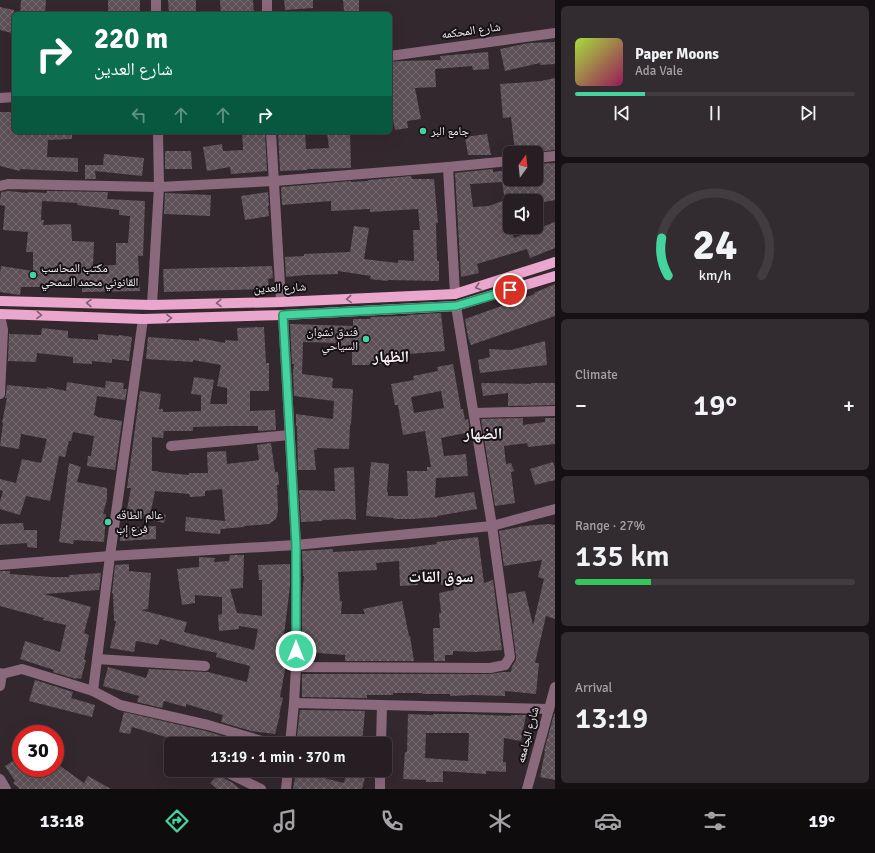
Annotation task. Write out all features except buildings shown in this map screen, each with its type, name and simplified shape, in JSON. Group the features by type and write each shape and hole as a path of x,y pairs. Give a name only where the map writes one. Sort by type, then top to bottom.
{"main road":[{"name":"شارع العدين","path":"0,301 152,304 281,302 455,294 555,262"},
{"path":"0,315 143,319 283,315 456,306 555,276"}],"street":[{"path":"156,0 156,12"},
{"path":"267,0 267,12"},
{"name":"شارع المحكمه","path":"392,56 555,33"},
{"path":"0,98 12,97"},
{"path":"152,304 158,187 158,134"},
{"path":"271,134 281,302"},
{"path":"543,157 555,156"},
{"path":"0,186 8,184 158,187 274,181 503,162"},
{"path":"448,167 455,294"},
{"path":"296,666 490,668 505,665 510,657 492,526 456,306"},
{"path":"0,315 3,330 0,394"},
{"path":"283,315 296,545 296,666 291,737"},
{"path":"93,691 143,319"},
{"path":"474,413 555,411"},
{"path":"171,446 290,435"},
{"path":"0,565 110,556 296,545 492,526 555,509"},
{"path":"97,659 205,666"},
{"path":"0,686 1,674 22,669 93,691 120,705 208,725 248,737"},
{"name":"شارع الجامعه","path":"527,789 555,687"},
{"path":"294,703 549,709"},
{"path":"381,737 382,705"},
{"path":"236,777 261,789"},
{"path":"286,789 287,777"},
{"path":"380,777 380,789"},
{"path":"0,779 5,789"},
{"path":"0,788 5,789"}],"place":[{"name":"جامع البر","path":"423,131"},
{"name":"مكتب المحاسب القانوني محمد السمحي","path":"33,275"},
{"name":"فندق نشوان السياحي","path":"366,339"},
{"name":"عالم الطاقه فرع إب","path":"108,522"}],"district":[{"name":"الظهار","path":"391,357"},
{"name":"الضهار","path":"483,434"},
{"name":"سوق القات","path":"441,577"}],"route":[{"path":"296,651 296,545 283,315 456,306 510,290"}]}
